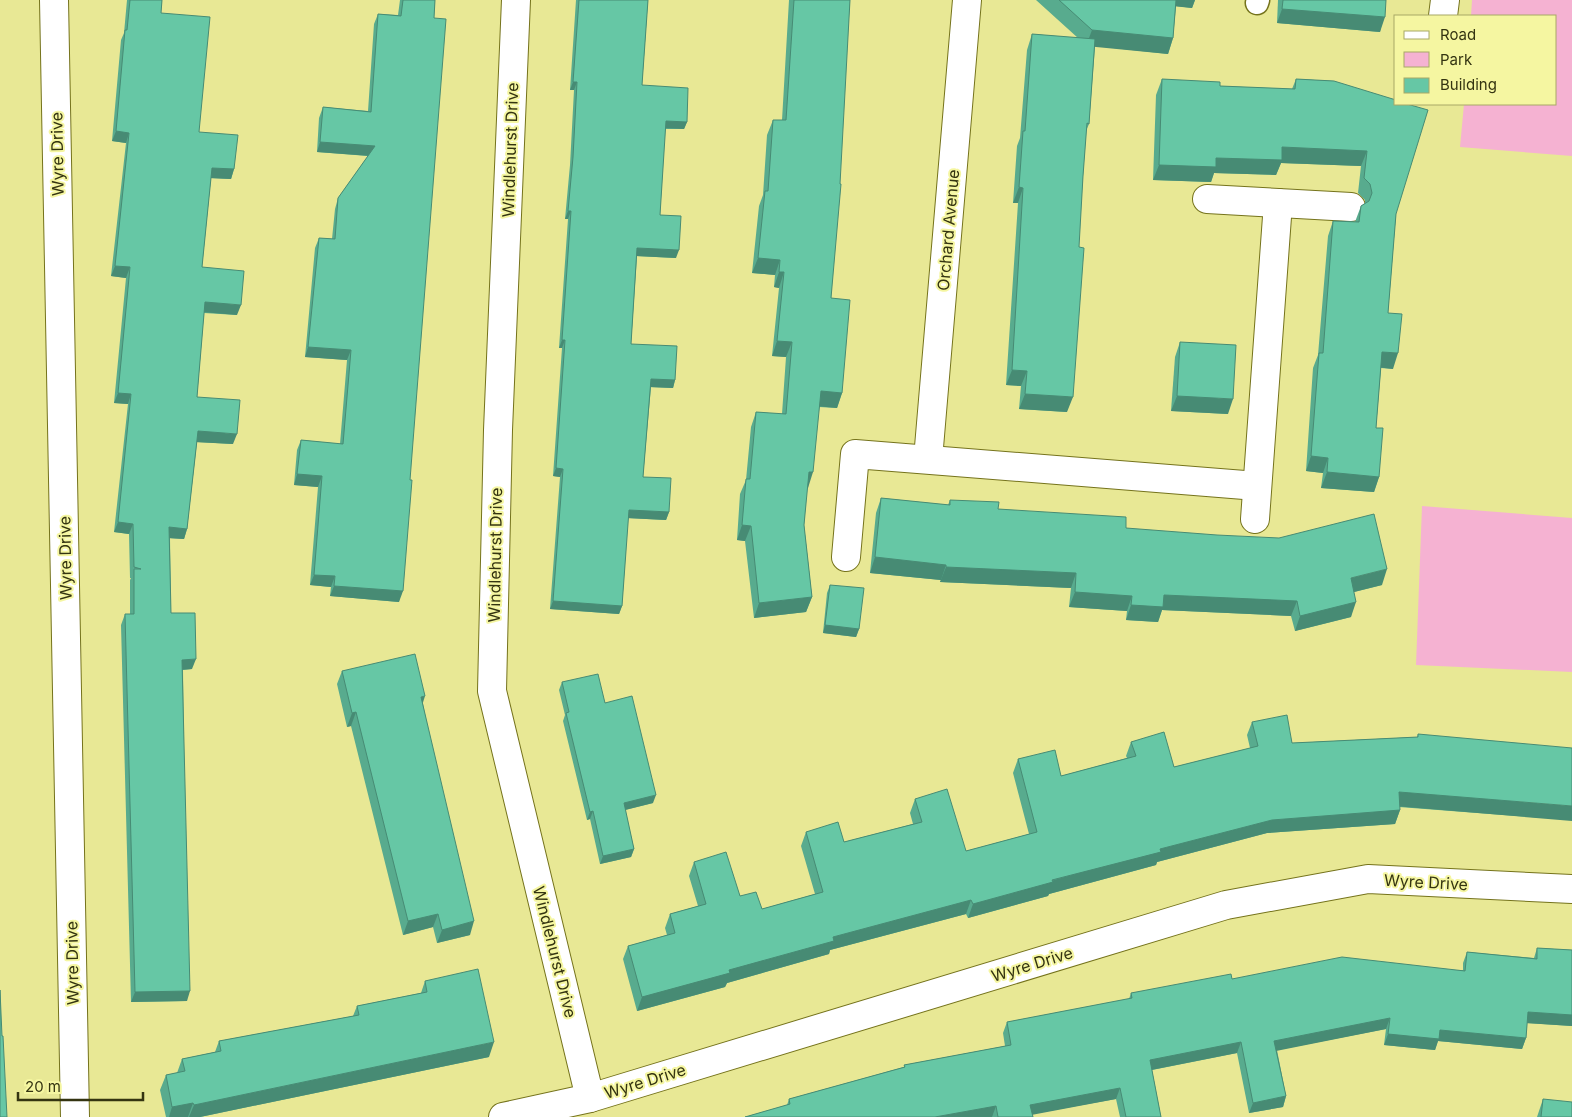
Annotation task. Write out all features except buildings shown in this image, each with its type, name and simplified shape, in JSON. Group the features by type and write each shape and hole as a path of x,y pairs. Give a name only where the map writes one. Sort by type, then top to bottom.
{"street":[{"name":"Wyre Drive","path":"54,0 75,1117"},
{"name":"Windlehurst Drive","path":"516,0 498,430 492,691 590,1098"},
{"name":"Orchard Avenue","path":"928,459 968,0"},
{"path":"1443,15 1444,0"},
{"path":"1208,199 1351,207"},
{"path":"1255,520 1278,203"},
{"path":"846,557 855,454 1257,486"},
{"name":"Wyre Drive","path":"503,1117 590,1098 1226,905 1368,880 1572,889"}],"green space":[{"path":"1472,0 1572,0 1572,156 1460,147 1464,105 1557,105 1557,15 1471,15"},
{"path":"1422,506 1572,518 1572,672 1416,665"}]}
